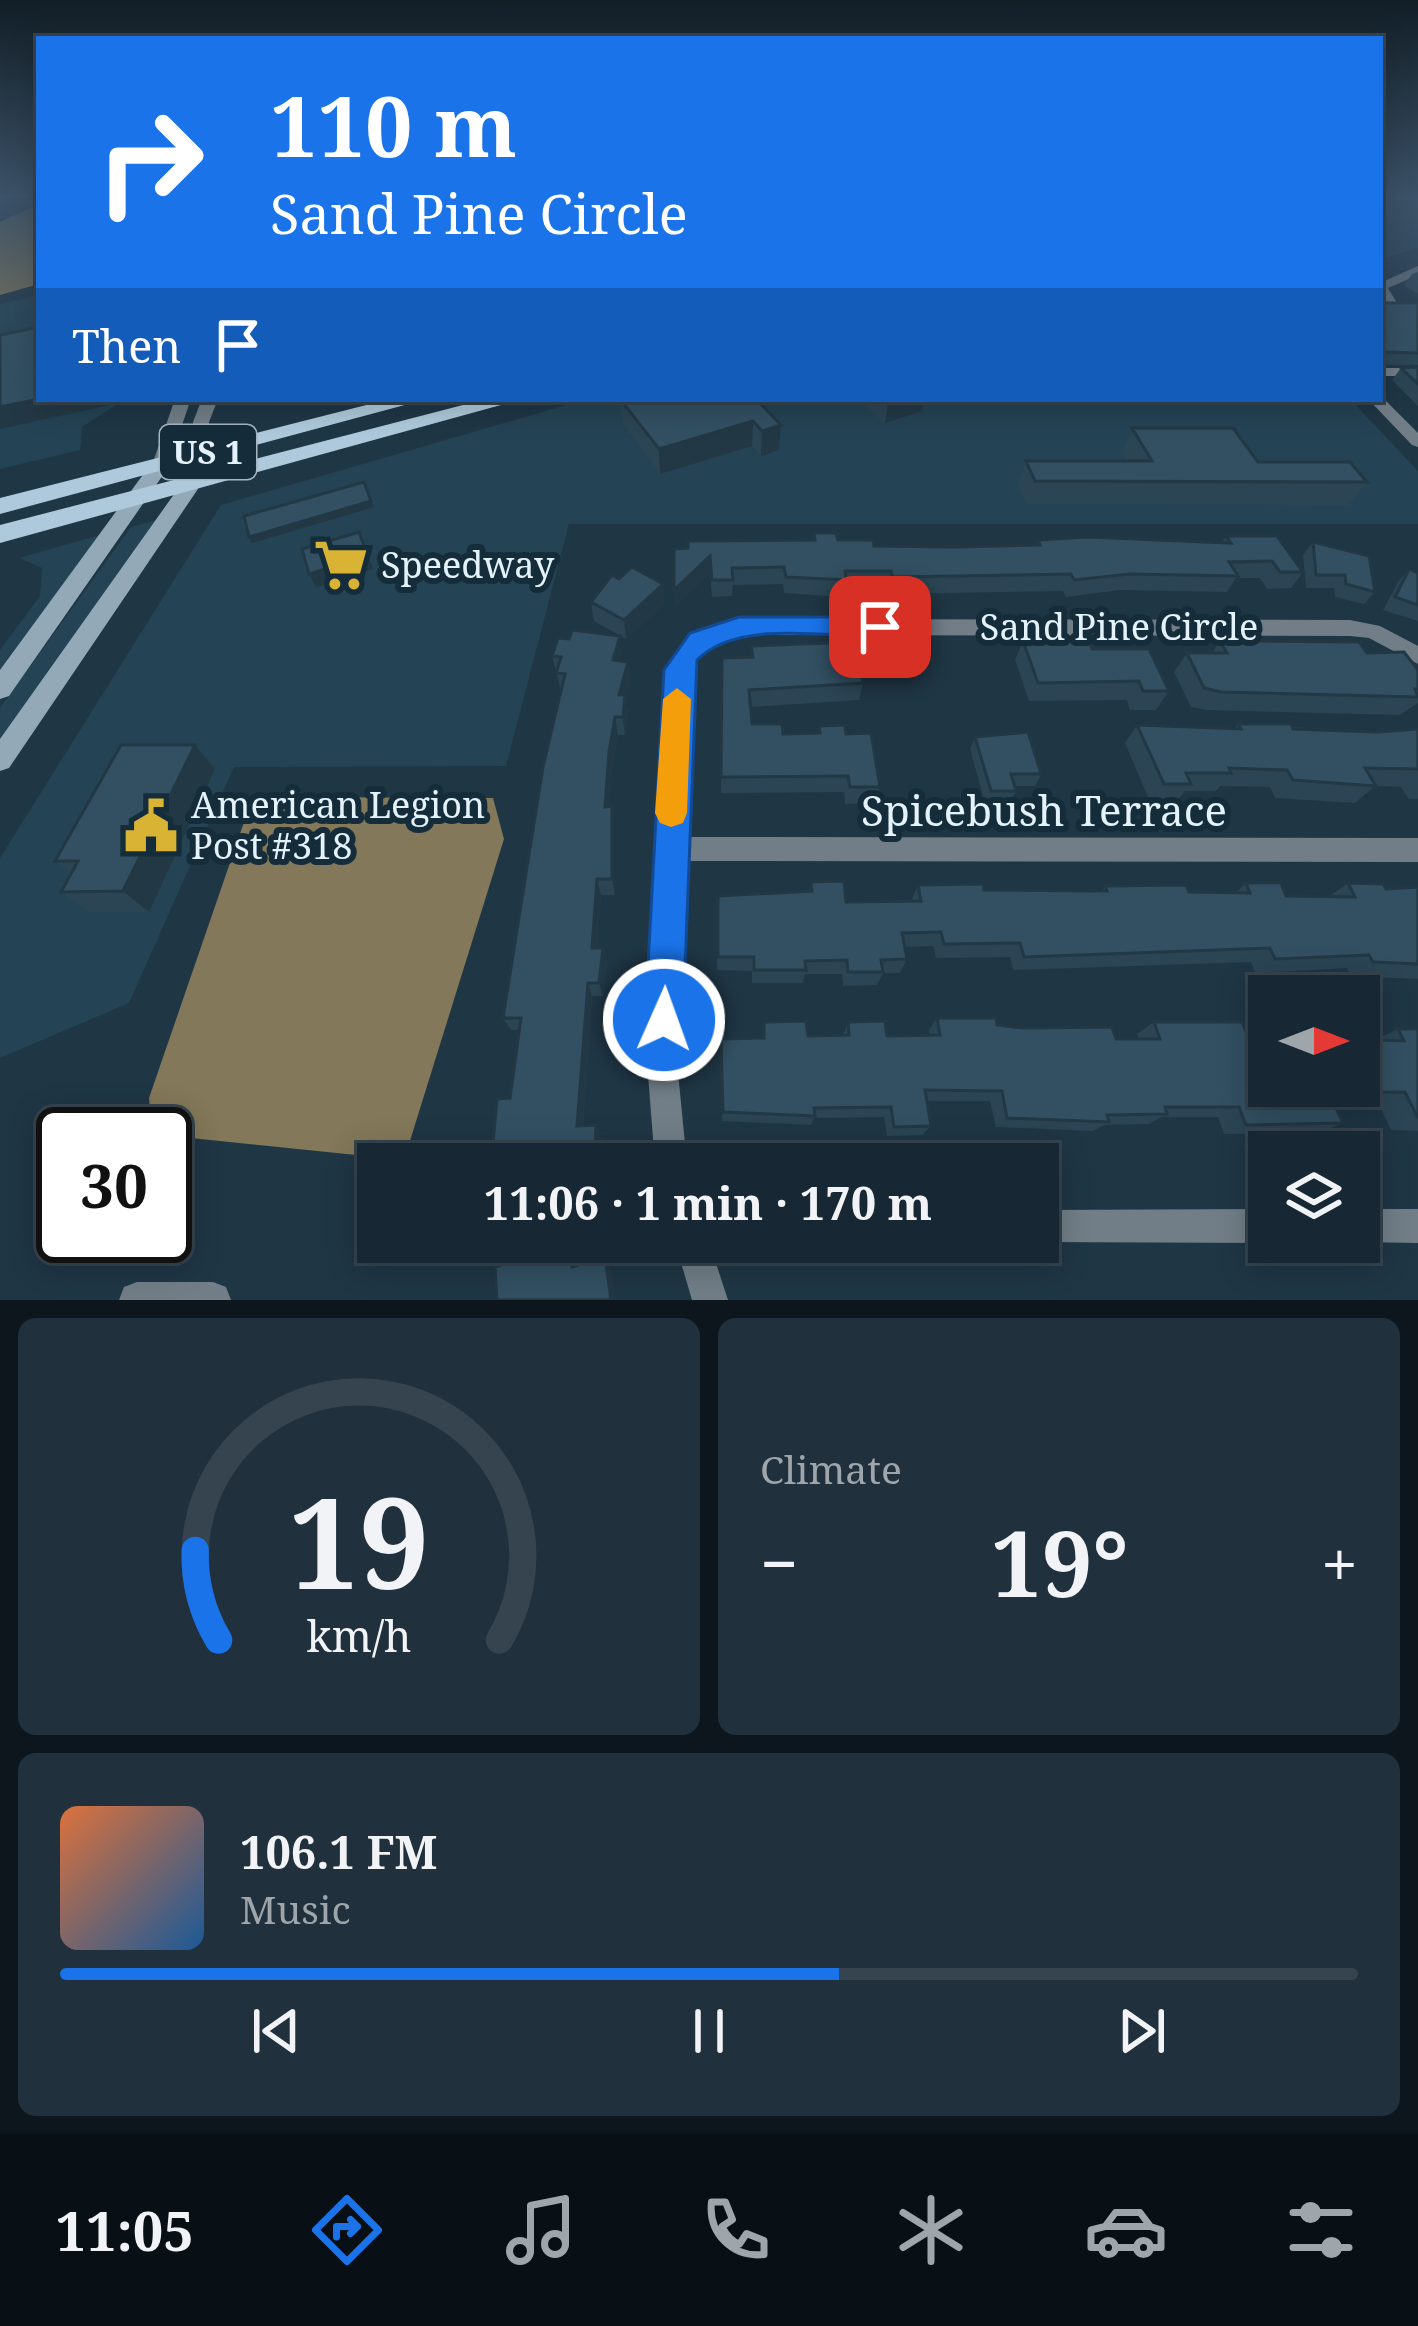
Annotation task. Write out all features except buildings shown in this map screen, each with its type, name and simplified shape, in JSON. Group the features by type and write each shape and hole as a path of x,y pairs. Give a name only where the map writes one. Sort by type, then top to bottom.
{"main road":[{"name":"US 1","path":"0,506 404,402"},
{"name":"US 1","path":"0,535 500,402"}],"street":[{"path":"1383,269 1418,257"},
{"path":"1383,286 1418,270"},
{"path":"1383,373 1418,372"},
{"path":"1383,391 1418,426"},
{"path":"0,689 143,496 160,465 182,402"},
{"path":"0,760 192,482 209,402"},
{"path":"1379,402 1418,442"},
{"name":"Sand Pine Circle","path":"668,1143 662,1062 678,670 700,640 719,631 1350,628 1373,631 1418,656"},
{"name":"Spicebush Terrace","path":"669,850 1418,850"},
{"path":"1059,1228 1248,1226"},
{"path":"1380,1226 1418,1226"},
{"path":"699,1263 710,1300"},
{"path":"137,1300 213,1300"}],"shaded area":[{"path":"0,257 36,257 36,285 0,295"},
{"path":"36,297 36,402 120,402 82,427 80,450 0,469 0,304"},
{"path":"577,402 1353,402 1418,471 1418,524 569,524 506,766 234,767 129,1003 0,1058 0,858 221,505"},
{"path":"156,520 0,742 0,708 131,527"},
{"path":"103,534 0,672 0,650 40,596 42,568 19,558"},
{"path":"278,797 493,798 504,839 409,1143 357,1143 357,1155 192,1138 192,1107 150,1107 243,825 263,802"}],"slow traffic":[{"path":"671,813 677,699"}],"place":[{"name":"Speedway","path":"341,565"},
{"name":"American Legion Post #318","path":"151,826"}],"route":[{"path":"664,1020 678,670 686,654 700,640 739,627 880,627"}]}
